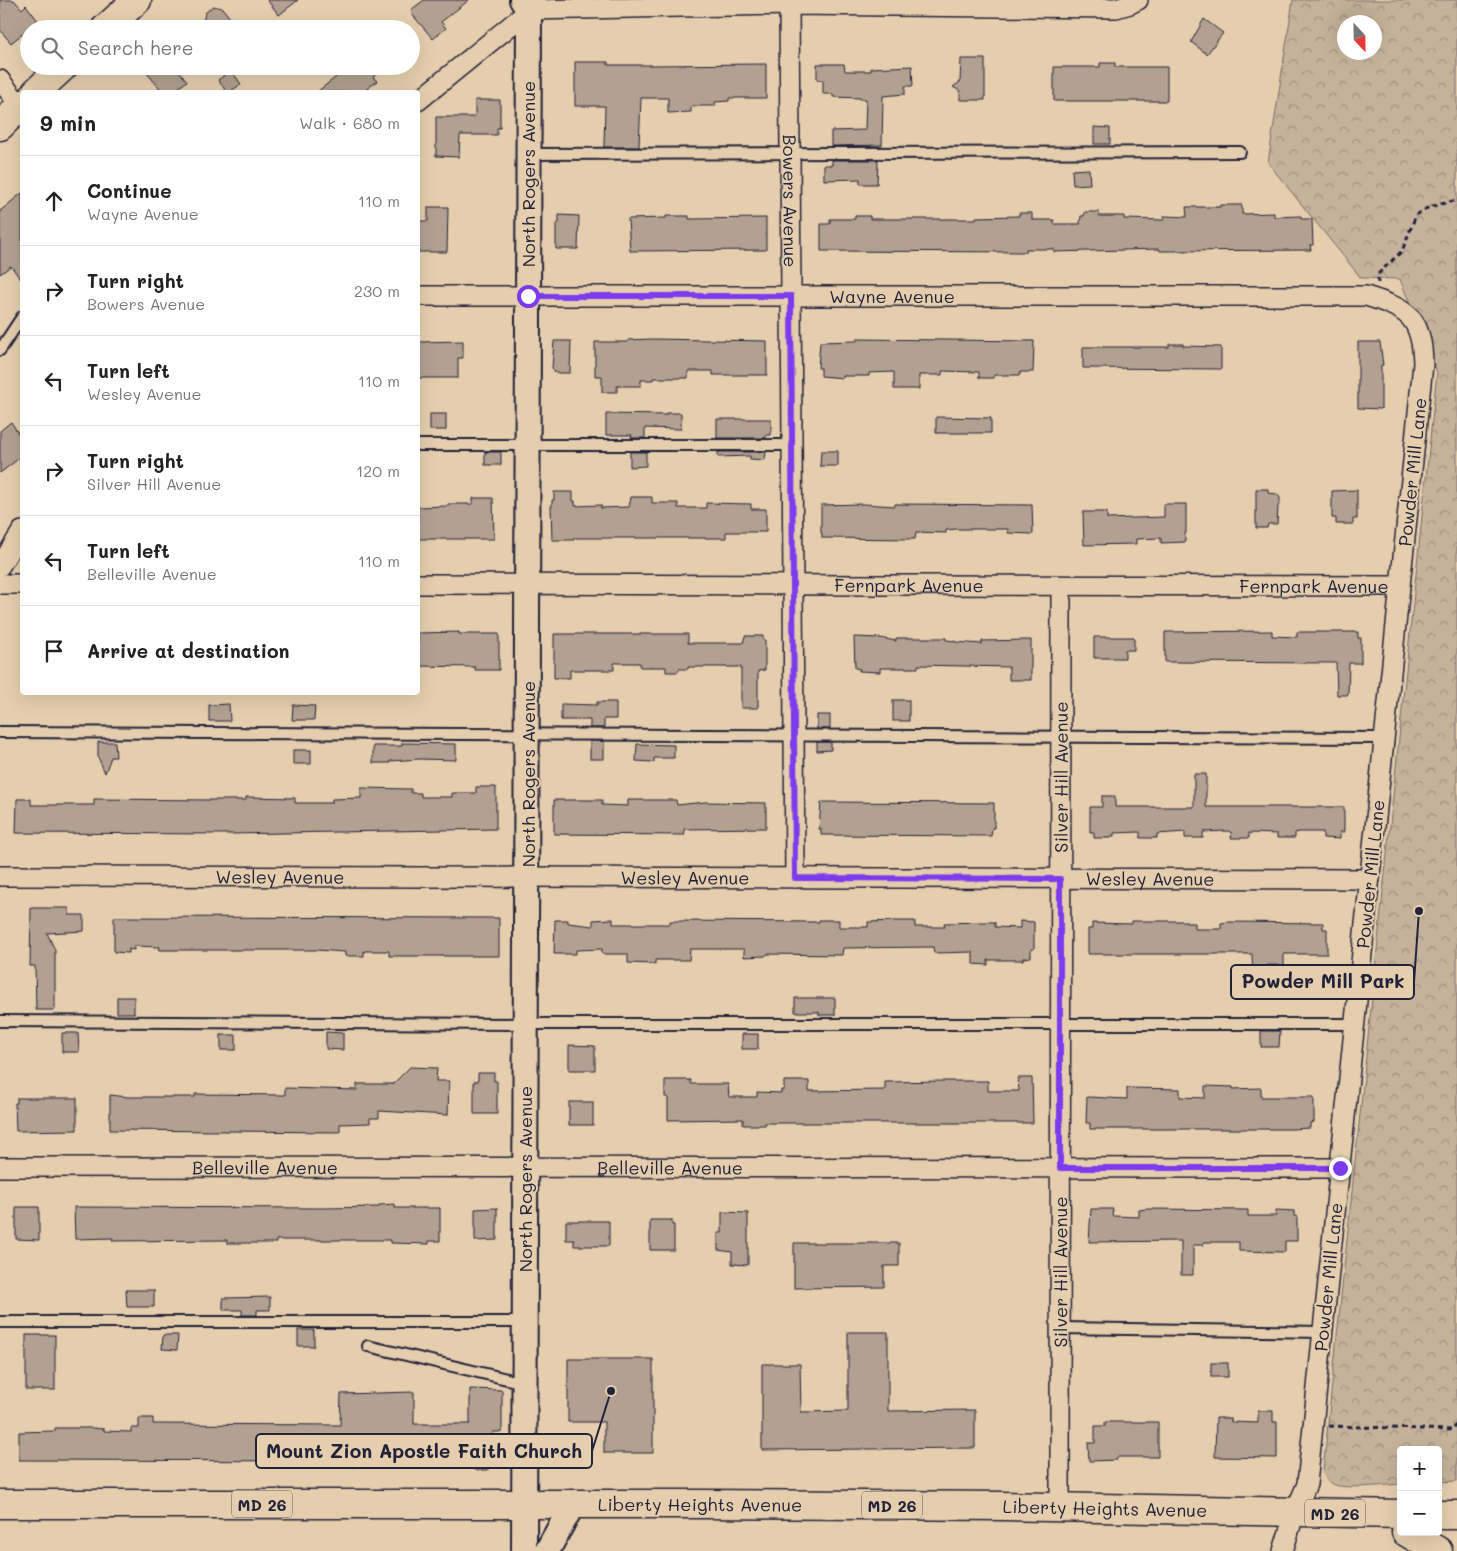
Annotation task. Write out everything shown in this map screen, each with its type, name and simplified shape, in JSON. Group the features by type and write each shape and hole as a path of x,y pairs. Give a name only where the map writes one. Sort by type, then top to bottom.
{"main road":[{"path":"115,20 137,0"},
{"path":"39,90 55,75"},
{"path":"0,126 20,108"},
{"name":"Liberty Heights Avenue","path":"0,1504 725,1504 1060,1507 1388,1514"},
{"path":"1388,1514 1397,1524"},
{"path":"1442,1515 1457,1515"},
{"path":"1413,1536 1438,1551"}],"street":[{"path":"420,99 531,3 1116,8 1138,0"},
{"name":"North Rogers Avenue","path":"524,1551 528,877 528,154 531,3"},
{"name":"Bowers Avenue","path":"790,5 795,878"},
{"path":"0,80 20,98"},
{"name":"Wayne Avenue","path":"420,296 1374,299"},
{"name":"Powder Mill Lane","path":"1283,1551 1307,1484 1424,364 1423,344 1418,328 1409,314 1392,304 1374,299"},
{"path":"0,566 20,534"},
{"path":"0,584 20,584"},
{"name":"Fernpark Avenue","path":"420,584 1400,586"},
{"name":"Silver Hill Avenue","path":"1060,1507 1061,586"},
{"name":"Wesley Avenue","path":"0,876 1370,879"},
{"name":"Belleville Avenue","path":"0,1167 1340,1168"},
{"path":"547,1551 573,1504"}],"lane":[{"path":"528,154 1240,152"},
{"path":"0,350 20,321"},
{"path":"420,445 792,445"},
{"path":"0,732 1384,738"},
{"path":"0,1022 1355,1024"},
{"path":"0,1322 526,1322"},
{"path":"1060,1328 1322,1332"},
{"path":"368,1346 525,1384"}],"path":[{"path":"1374,299 1378,284 1378,274 1402,251 1416,216 1429,207 1457,200"},
{"path":"1313,1426 1453,1430 1457,1423"}],"green space":[{"path":"1293,0 1457,0 1457,1481 1442,1482 1442,1446 1397,1446 1397,1484 1346,1487 1332,1484 1325,1477 1323,1471 1437,372 1400,279 1361,278 1268,163"}],"building":[{"path":"0,0 14,0 22,9 26,5 37,20 20,20 20,36 11,43 0,30"},
{"path":"267,0 298,0 279,15"},
{"path":"424,0 469,0 441,22 446,28 433,39 420,24 420,20 417,20 411,13 411,10"},
{"path":"213,6 222,8 232,20 203,20 205,13"},
{"path":"1204,19 1223,33 1207,54 1191,42"},
{"path":"961,59 985,59 985,100 960,100 960,91 953,87 960,82"},
{"path":"575,62 608,62 608,65 766,64 766,98 729,98 729,101 715,102 715,106 691,106 691,112 668,113 668,98 641,98 639,147 604,147 605,106 575,106"},
{"path":"1100,63 1115,63 1115,67 1167,67 1167,101 1054,101 1054,67 1100,67"},
{"path":"817,64 844,64 845,71 871,71 871,68 912,66 913,86 905,86 905,94 883,96 882,145 831,146 831,131 865,130 866,99 833,97 833,94 823,94 823,80 817,80"},
{"path":"149,75 182,75 187,81 176,90 161,90"},
{"path":"224,75 235,75 241,84 233,90 226,90 218,80"},
{"path":"339,75 375,75 373,77 377,81 366,90 320,90"},
{"path":"475,100 500,100 500,128 497,128 497,135 460,135 459,157 436,156 436,117 473,117 475,116"},
{"path":"1094,127 1110,128 1110,144 1094,144"},
{"path":"832,160 878,160 877,184 860,184 860,179 824,180 824,165 832,165"},
{"path":"1089,169 1090,184 1073,185 1072,170"},
{"path":"20,195 20,278 11,266 0,274 0,211"},
{"path":"1220,205 1242,205 1242,214 1274,213 1274,217 1301,216 1301,219 1312,219 1313,245 1310,245 1311,250 1160,251 1159,249 1054,252 1054,249 1026,249 1026,252 821,251 821,224 830,224 830,219 855,219 855,216 870,216 870,219 976,219 976,217 1019,216 1019,213 1032,213 1032,220 1054,220 1054,224 1080,224 1081,216 1084,216 1085,212 1099,212 1099,216 1124,216 1124,219 1164,220 1164,216 1187,217 1186,207 1220,207"},
{"path":"428,207 448,207 447,252 420,252 420,221 428,221"},
{"path":"559,215 579,216 578,249 556,249 556,224 559,223"},
{"path":"666,216 689,216 689,219 766,218 766,250 630,251 628,219 666,218"},
{"path":"857,339 1034,341 1033,372 1020,372 1020,375 994,375 994,378 979,378 979,372 942,371 942,375 919,375 919,389 894,389 894,372 869,373 869,376 843,376 843,378 821,376 821,368 818,368 820,342 857,341"},
{"path":"628,340 767,341 767,375 713,375 713,371 688,371 688,378 653,378 653,380 641,380 641,386 617,386 617,392 602,392 602,376 595,376 595,342 628,342"},
{"path":"463,341 463,358 458,358 458,378 420,378 420,342"},
{"path":"554,341 571,341 570,373 556,373 552,368"},
{"path":"1358,342 1380,342 1383,365 1381,365 1381,409 1358,408"},
{"path":"1169,344 1221,347 1221,369 1083,368 1083,347 1169,347"},
{"path":"666,413 681,413 681,429 645,428 645,438 631,438 632,435 606,435 606,414 666,415"},
{"path":"430,414 446,414 446,430 430,430"},
{"path":"936,417 991,418 991,433 936,433"},
{"path":"717,419 771,419 771,435 766,435 766,438 717,438"},
{"path":"11,422 20,436 20,458 0,473 0,431"},
{"path":"821,451 838,451 838,466 820,466"},
{"path":"485,452 501,452 501,465 485,465"},
{"path":"630,452 646,452 646,466 630,467"},
{"path":"718,452 766,452 765,460 750,459 750,456 718,457"},
{"path":"1256,489 1268,489 1268,493 1277,494 1280,498 1277,524 1268,524 1267,528 1256,528"},
{"path":"1357,490 1357,519 1353,519 1353,524 1336,524 1336,518 1332,518 1332,491"},
{"path":"554,492 573,492 575,506 601,505 601,508 629,507 631,497 652,497 652,503 678,503 678,508 706,508 706,503 751,504 751,509 766,509 766,532 726,532 726,538 574,538 574,540 552,540 551,506 552,500 554,500"},
{"path":"473,498 493,498 494,539 420,539 420,507 473,504"},
{"path":"864,504 895,506 895,504 1032,505 1033,534 1008,533 1008,529 956,529 946,530 946,533 916,532 915,539 822,538 821,505"},
{"path":"1164,504 1186,504 1185,542 1161,543 1161,538 1136,539 1136,544 1084,545 1083,512 1107,512 1107,519 1164,517"},
{"path":"1272,631 1272,636 1297,637 1297,632 1358,632 1358,638 1361,638 1361,663 1349,663 1348,695 1337,695 1336,663 1165,662 1165,632"},
{"path":"420,633 499,634 499,670 475,670 475,667 420,666"},
{"path":"554,634 688,634 688,643 743,643 745,636 763,636 763,640 765,640 765,670 758,671 758,708 741,708 741,667 688,667 688,669 679,669 678,672 666,672 666,667 640,667 640,663 614,663 614,670 570,670 570,678 554,678"},
{"path":"854,637 896,641 896,638 946,638 946,640 955,642 982,644 982,641 1031,640 1031,680 1009,680 1009,667 918,665 918,668 880,668 880,672 859,671 860,669 855,668"},
{"path":"1094,637 1134,637 1134,650 1125,650 1125,658 1094,658"},
{"path":"893,700 909,700 909,721 893,721"},
{"path":"597,702 616,702 616,719 604,719 604,728 590,728 590,720 561,720 561,704 597,705"},
{"path":"229,704 230,721 209,721 209,705"},
{"path":"293,705 315,706 314,720 292,720"},
{"path":"817,715 830,715 830,729 817,729"},
{"path":"590,741 604,741 604,759 590,759"},
{"path":"98,742 115,742 116,757 111,757 105,773 98,757"},
{"path":"817,742 831,742 831,750 817,751"},
{"path":"402,743 456,744 456,760 420,759 373,763 373,746 402,746"},
{"path":"637,744 674,745 674,758 654,758 654,762 636,761"},
{"path":"293,750 311,750 311,764 293,764"},
{"path":"1194,774 1206,774 1206,807 1344,807 1344,832 1340,832 1340,839 1323,838 1323,832 1298,832 1295,833 1295,838 1277,838 1277,834 1249,833 1249,838 1231,838 1232,833 1228,831 1203,832 1203,838 1185,838 1185,832 1157,834 1157,838 1140,838 1140,832 1114,833 1114,836 1111,836 1111,838 1094,838 1094,832 1090,832 1090,807 1102,807 1102,796 1115,796 1115,807 1194,807"},
{"path":"476,787 496,787 496,829 230,834 16,833 17,799 31,799 31,805 94,805 94,799 246,800 246,797 295,798 295,803 332,803 332,799 361,798 361,788 411,789 411,793 421,793 421,797 452,797 452,793 476,793"},
{"path":"554,800 602,800 602,805 628,806 628,800 676,800 677,805 705,802 766,803 766,828 684,829 685,835 554,834"},
{"path":"821,802 994,803 994,828 992,828 991,836 821,835 821,829 819,829"},
{"path":"31,908 69,908 69,915 84,915 84,931 47,933 55,950 55,1010 36,1010 35,966 30,966"},
{"path":"114,917 499,918 499,956 389,956 389,951 364,951 364,956 345,956 345,952 316,950 159,950 160,947 134,946 134,950 129,949 129,953 114,952"},
{"path":"613,919 613,924 670,924 670,921 819,922 819,920 839,920 839,927 868,927 868,922 895,921 915,921 915,927 945,927 944,923 995,922 995,927 1020,928 1020,921 1034,922 1034,949 1031,949 1031,957 1023,958 1023,960 988,960 988,965 973,964 973,952 934,953 933,947 843,948 842,955 767,954 765,956 744,957 744,949 690,949 689,960 655,960 655,964 628,963 628,954 602,954 602,949 576,950 576,954 554,954 555,920 568,920 568,923 593,926 593,920"},
{"path":"1132,921 1187,921 1187,923 1195,923 1195,929 1221,929 1221,923 1228,922 1323,923 1323,929 1327,929 1327,954 1284,954 1284,965 1267,965 1253,979 1252,954 1088,954 1088,929 1092,929 1092,923 1132,924"},
{"path":"117,997 134,997 134,1013 117,1013"},
{"path":"795,998 835,998 835,1015 819,1015 819,1012 795,1012"},
{"path":"1261,1031 1280,1031 1279,1047 1261,1047"},
{"path":"326,1032 343,1033 343,1050 326,1049"},
{"path":"62,1033 78,1033 79,1052 62,1052"},
{"path":"742,1034 758,1034 758,1049 742,1049"},
{"path":"221,1035 236,1035 236,1050 221,1050"},
{"path":"569,1045 595,1046 595,1070 569,1070"},
{"path":"410,1067 437,1068 436,1081 449,1081 448,1115 379,1111 379,1118 370,1118 370,1123 340,1124 340,1132 110,1130 110,1095 128,1097 195,1097 195,1094 285,1095 285,1088 357,1090 357,1084 393,1084"},
{"path":"478,1073 494,1073 494,1081 497,1081 497,1114 474,1114 474,1081 478,1081"},
{"path":"1018,1078 1032,1078 1033,1123 765,1123 765,1125 743,1125 743,1119 668,1120 668,1097 665,1097 665,1080 691,1080 691,1084 728,1084 729,1097 757,1097 757,1092 781,1093 781,1090 784,1090 784,1081 809,1081 809,1091 885,1090 885,1082 988,1081 988,1091 1019,1091"},
{"path":"1205,1086 1233,1087 1233,1089 1261,1088 1261,1097 1314,1097 1314,1122 1310,1123 1310,1128 1292,1129 1090,1129 1090,1123 1086,1123 1087,1097 1127,1099 1127,1088 1180,1089 1180,1097 1205,1098"},
{"path":"17,1098 77,1098 77,1130 16,1131 15,1103 17,1103"},
{"path":"569,1102 593,1102 593,1125 569,1125"},
{"path":"395,1204 395,1208 440,1208 440,1241 429,1241 429,1244 391,1243 391,1240 276,1240 276,1243 227,1243 227,1240 112,1241 113,1238 75,1239 74,1207 325,1208 379,1207 379,1205"},
{"path":"16,1207 39,1207 39,1240 16,1239"},
{"path":"497,1208 497,1240 475,1241 475,1209"},
{"path":"1091,1209 1113,1209 1112,1216 1139,1217 1139,1210 1147,1209 1248,1210 1248,1216 1276,1216 1276,1210 1294,1211 1294,1216 1297,1216 1297,1241 1285,1241 1285,1252 1239,1251 1239,1242 1203,1242 1203,1245 1193,1245 1193,1275 1181,1275 1181,1241 1089,1242"},
{"path":"722,1212 748,1213 748,1265 732,1264 732,1252 718,1250 718,1233 722,1233"},
{"path":"650,1220 672,1220 672,1225 674,1225 674,1250 650,1250"},
{"path":"566,1221 609,1221 609,1246 574,1246 574,1240 566,1240"},
{"path":"794,1243 899,1243 899,1266 884,1266 884,1287 794,1288"},
{"path":"126,1290 154,1290 154,1307 127,1307"},
{"path":"270,1297 270,1310 257,1310 257,1315 242,1315 242,1310 223,1310 223,1298"},
{"path":"298,1330 314,1330 314,1346 298,1346"},
{"path":"848,1332 888,1332 888,1411 975,1410 975,1448 762,1450 762,1364 800,1364 801,1412 848,1411"},
{"path":"26,1335 55,1335 55,1390 26,1390"},
{"path":"163,1335 178,1335 177,1350 162,1349"},
{"path":"568,1359 653,1359 653,1453 604,1453 604,1422 568,1422"},
{"path":"1211,1363 1228,1363 1228,1377 1211,1377"},
{"path":"470,1389 502,1390 502,1432 493,1432 493,1465 488,1465 488,1470 475,1470 475,1465 470,1465 470,1462 356,1462 356,1467 343,1466 343,1461 19,1460 19,1432 55,1431 55,1428 92,1428 104,1429 104,1431 131,1432 131,1428 139,1428 139,1418 153,1418 153,1424 340,1425 341,1394 414,1392 414,1424 470,1424"},
{"path":"1258,1411 1273,1411 1273,1422 1277,1422 1277,1458 1215,1457 1216,1418 1231,1418 1231,1422 1258,1423"},
{"path":"1105,1422 1158,1422 1158,1457 1117,1457 1117,1460 1089,1461 1088,1443 1095,1443 1095,1426 1105,1426"}],"place":[{"name":"Powder Mill Park","path":"1419,911"},
{"name":"Mount Zion Apostle Faith Church","path":"611,1391"}],"route":[{"path":"528,296 791,296 795,878 1060,879 1060,1168 1340,1168"}]}
